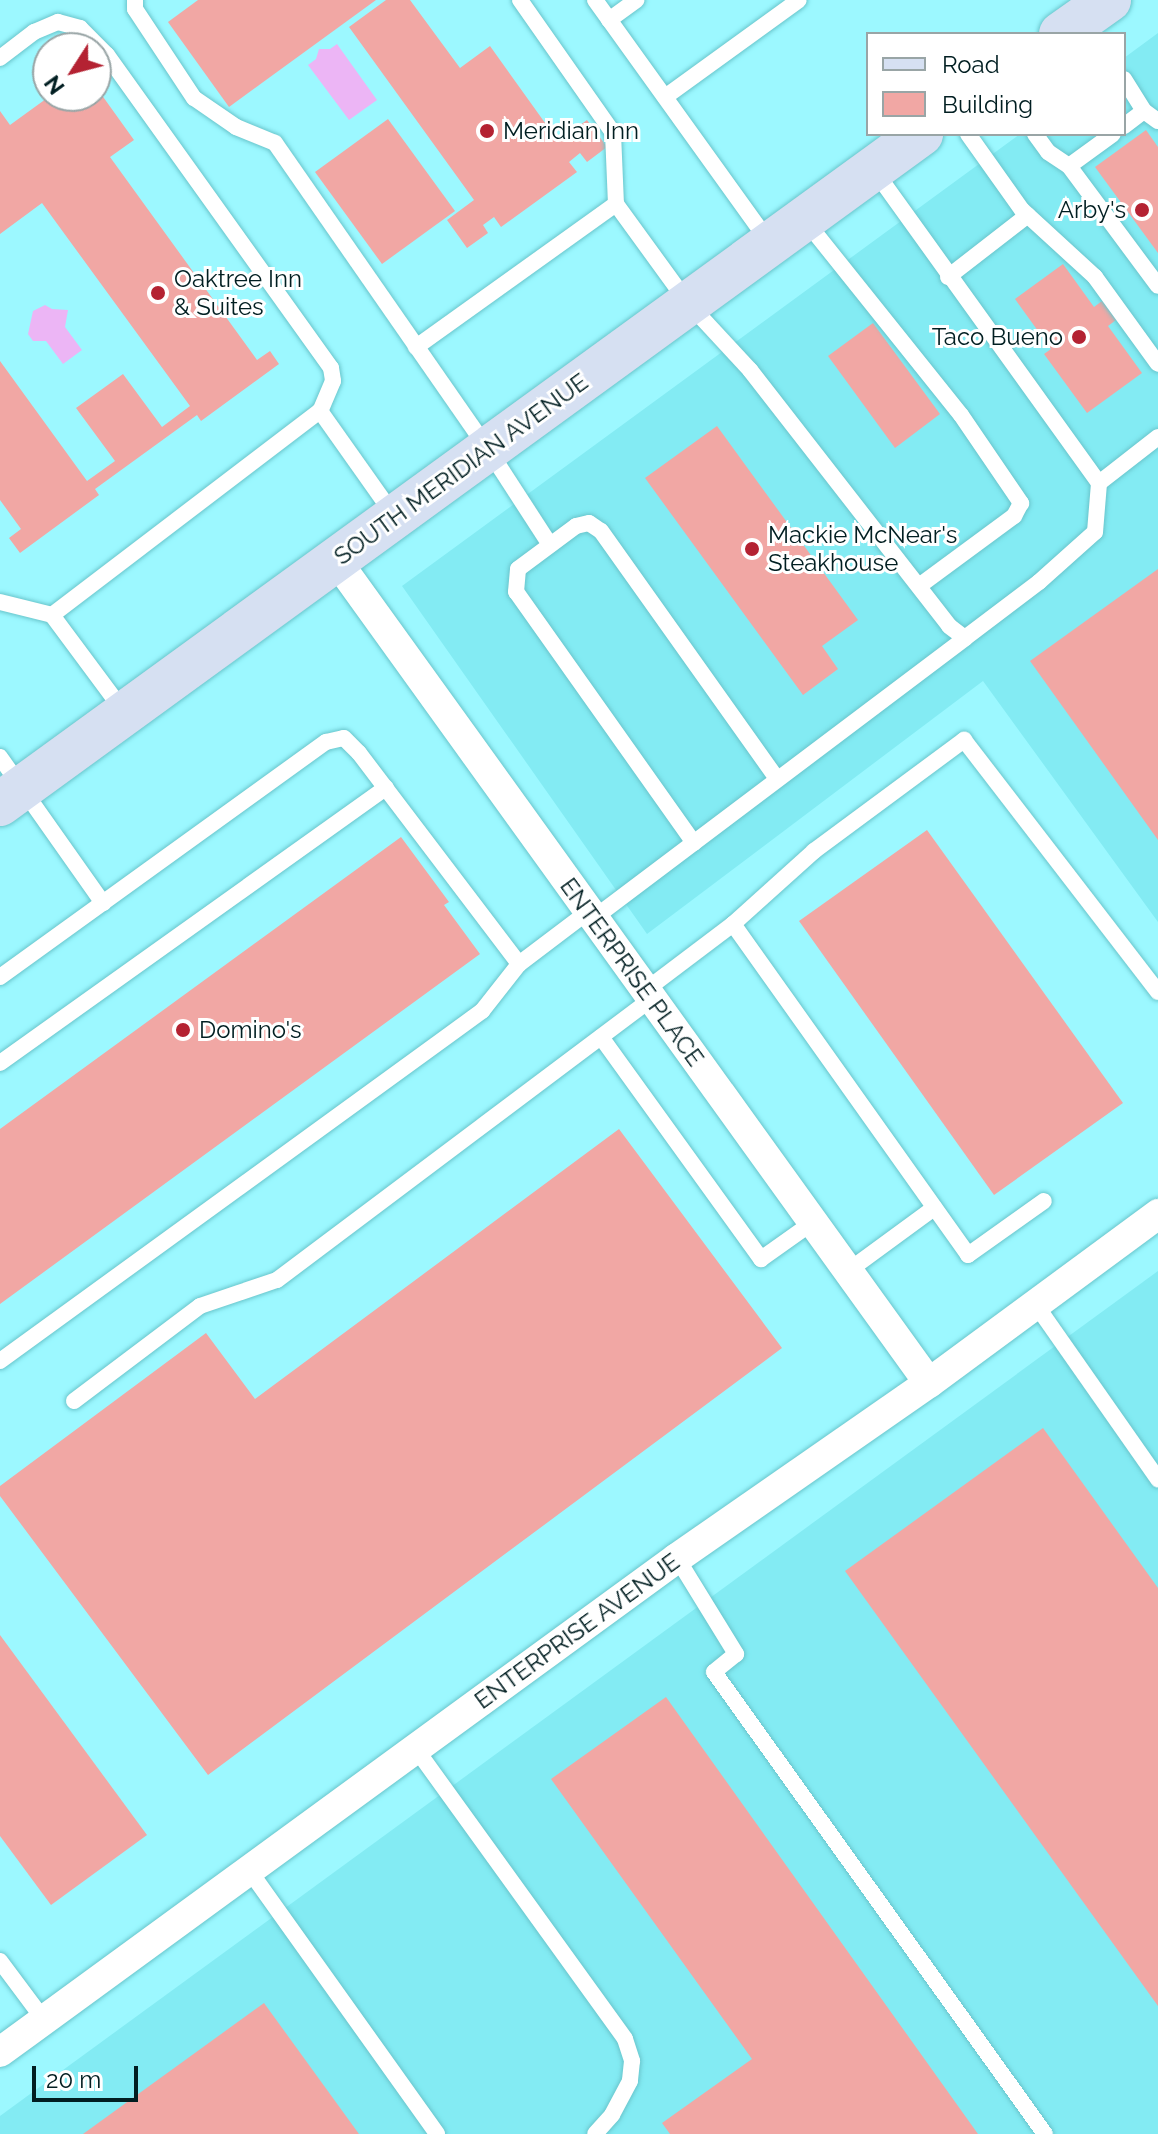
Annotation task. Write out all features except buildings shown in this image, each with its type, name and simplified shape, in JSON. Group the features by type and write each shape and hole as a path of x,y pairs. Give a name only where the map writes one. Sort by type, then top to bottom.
{"main road":[{"name":"SOUTH MERIDIAN AVENUE","path":"7,783 125,713 918,136"}],"street":[{"name":"ENTERPRISE PLACE","path":"336,560 929,1383"},
{"name":"ENTERPRISE AVENUE","path":"0,2052 677,1558 929,1383 1158,1214"}],"lane":[{"path":"135,0 135,9 194,98 236,127 275,143 488,449 550,545"},
{"path":"520,0 613,133 616,204 688,303 750,370 949,626 965,638"},
{"path":"595,0 665,97 961,415 1021,503 1014,516 919,586"},
{"path":"609,20 637,0"},
{"path":"665,97 799,0"},
{"path":"0,58 34,32 58,22 80,28 107,55 331,368 333,381 320,411 52,615"},
{"path":"1126,82 1151,116 1126,125"},
{"path":"969,136 1028,215 1095,277 1158,364"},
{"path":"1036,136 1048,152 1069,166 1158,286"},
{"path":"1069,166 1110,136"},
{"path":"0,1361 482,1011 519,964 694,843 1039,582 1095,532 1099,483 873,169"},
{"path":"416,347 616,204"},
{"path":"948,277 1028,215"},
{"path":"320,411 395,517"},
{"path":"1099,483 1158,437"},
{"path":"694,843 516,592 514,581 518,569 576,526 589,523 601,531 777,779"},
{"path":"0,602 52,615 125,713"},
{"path":"0,977 326,742 344,738 386,788 519,964"},
{"path":"74,1401 200,1306 277,1280 601,1037 814,851 964,740 1158,992"},
{"path":"7,783 103,903"},
{"path":"0,1063 386,788"},
{"path":"733,924 968,1255 1044,1201"},
{"path":"601,1037 761,1259 813,1222"},
{"path":"848,1271 934,1208"},
{"path":"1036,1305 1158,1479"},
{"path":"677,1558 736,1654 714,1672 1045,2134"},
{"path":"416,1749 625,2039 632,2061 630,2081 612,2115 595,2134"},
{"path":"249,1870 437,2134"},
{"path":"0,1961 44,2020"}],"shaded area":[{"path":"1158,33 1158,922 983,681 647,934 402,586 1017,136 1126,136 1126,57"},
{"path":"337,44 377,100 349,120 308,65 316,59 319,49 330,49"},
{"path":"45,305 52,309 68,310 65,327 82,350 63,364 46,341 33,341 28,334 33,311"},
{"path":"1158,1271 1158,2134 0,2134 0,2116"}],"place":[{"name":"Meridian Inn","path":"487,131"},
{"name":"Arby's","path":"1142,210"},
{"name":"Oaktree Inn & Suites","path":"158,293"},
{"name":"Taco Bueno","path":"1079,337"},
{"name":"Mackie McNear's Steakhouse","path":"752,549"},
{"name":"Domino's","path":"183,1030"}]}
